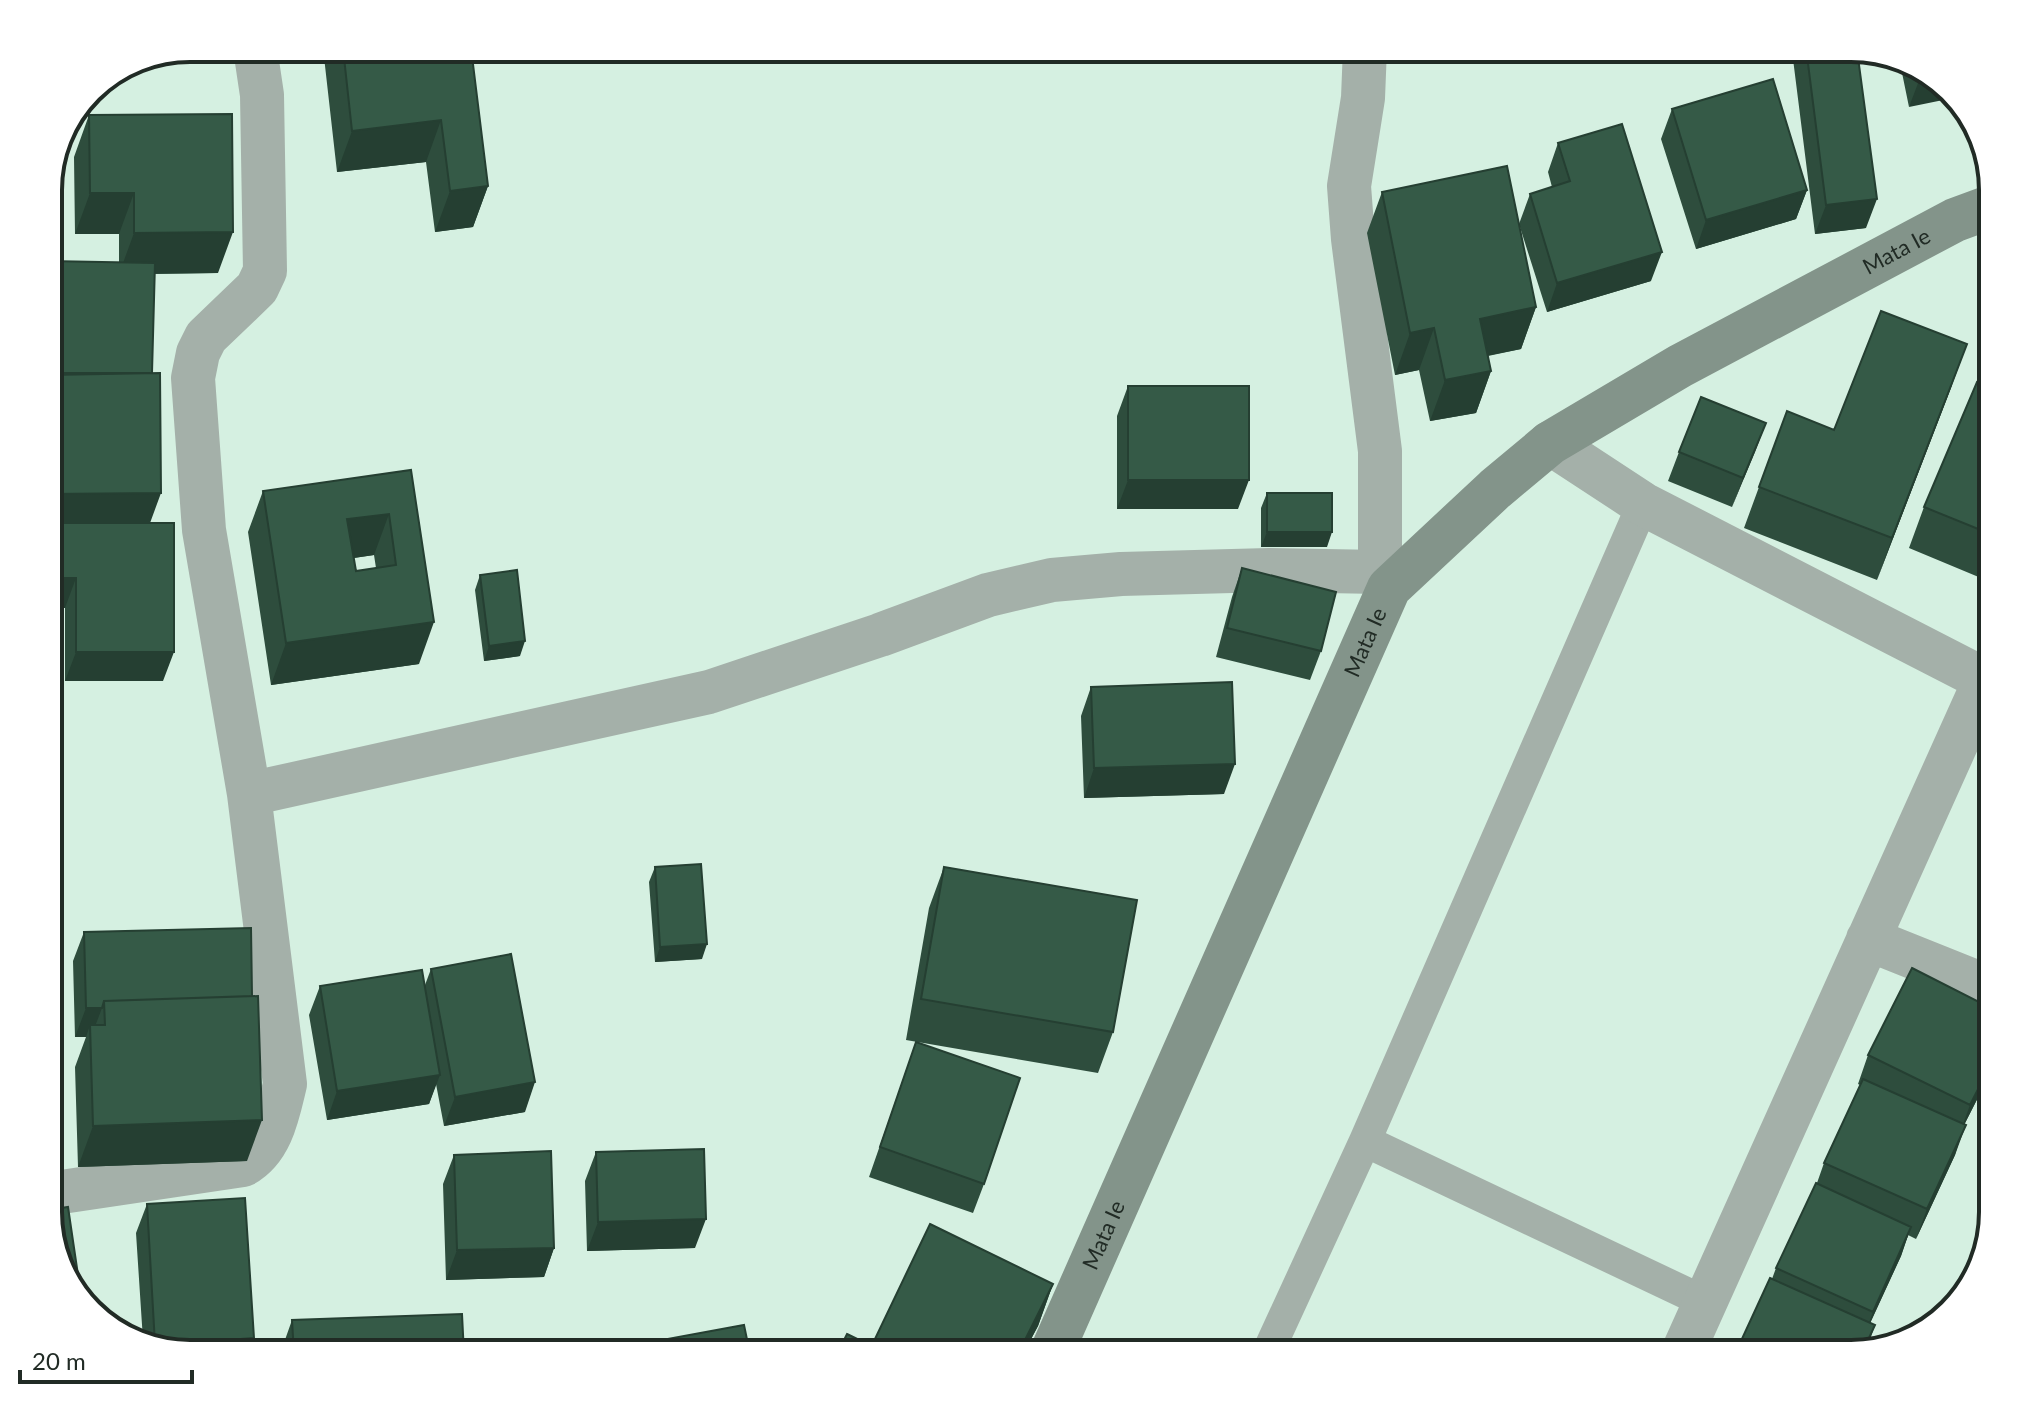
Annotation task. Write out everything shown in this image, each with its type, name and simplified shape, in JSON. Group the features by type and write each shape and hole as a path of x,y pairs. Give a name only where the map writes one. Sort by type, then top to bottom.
{"street":[{"path":"62,1192 243,1165 254,1159 275,1127 285,1084 249,794 204,530 193,378 198,353 206,337 257,288 265,271 262,95 257,62"},
{"path":"249,794 709,692 988,595 1052,580 1121,574 1269,570 1384,580 1380,451 1349,186 1363,98 1364,62"},
{"name":"Mata Ie","path":"1057,1340 1384,580 1550,443 1693,359 1955,220 1979,211"},
{"path":"1550,443 1643,504 1979,677"},
{"path":"1688,1340 1868,939 1979,703"},
{"path":"1868,939 1979,983"}],"lane":[{"path":"1273,1340 1365,1141 1643,504"},
{"path":"1365,1141 1705,1302"}],"building":[{"path":"345,62 473,62 488,186 450,191 441,120 352,131"},
{"path":"1808,62 1859,62 1877,199 1826,205"},
{"path":"1773,79 1807,190 1706,220 1672,109"},
{"path":"232,114 233,232 134,233 134,193 90,193 89,115"},
{"path":"1622,124 1662,252 1557,283 1530,194 1570,181 1558,143"},
{"path":"1507,166 1536,307 1480,319 1491,371 1445,380 1434,328 1410,333 1382,192"},
{"path":"62,261 155,263 152,373 62,373"},
{"path":"1881,311 1967,344 1892,538 1759,487 1787,411 1834,430"},
{"path":"160,373 161,493 62,494 62,375"},
{"path":"1977,382 1979,529 1924,507"},
{"path":"1128,386 1249,386 1249,480 1128,480"},
{"path":"1701,397 1766,423 1743,478 1679,452"},
{"path":"411,470 434,622 286,643 263,491","holes":["389,514 396,565 356,571 347,519"]},
{"path":"1267,493 1332,493 1332,532 1267,532"},
{"path":"62,523 174,523 174,652 76,652 76,578 62,578"},
{"path":"1242,568 1336,592 1321,651 1227,628"},
{"path":"517,570 525,641 489,646 480,575"},
{"path":"1232,682 1235,764 1094,768 1091,687"},
{"path":"701,864 707,944 660,947 655,867"},
{"path":"944,867 1137,900 1113,1032 921,999"},
{"path":"251,928 252,996 104,1001 102,1008 86,1008 84,932"},
{"path":"511,954 535,1082 455,1097 431,969"},
{"path":"1912,968 1979,1002 1979,1087 1970,1105 1868,1055"},
{"path":"422,970 440,1075 337,1091 320,986"},
{"path":"258,996 262,1120 93,1126 90,1025 105,1025 104,1001"},
{"path":"916,1042 1020,1078 984,1184 880,1147"},
{"path":"1863,1079 1966,1125 1927,1209 1824,1163"},
{"path":"704,1149 706,1219 598,1222 596,1152"},
{"path":"551,1151 554,1248 457,1250 454,1155"},
{"path":"1816,1183 1911,1227 1873,1312 1776,1268"},
{"path":"245,1198 254,1338 190,1340 154,1335 147,1204"},
{"path":"68,1207 78,1273 66,1245 62,1208"},
{"path":"930,1224 1053,1284 1025,1340 874,1340"},
{"path":"1770,1278 1875,1325 1869,1339 1741,1340"},
{"path":"462,1314 463,1340 293,1340 292,1320"},
{"path":"744,1325 747,1340 662,1340"},
{"path":"847,1334 859,1340 844,1340"}]}
